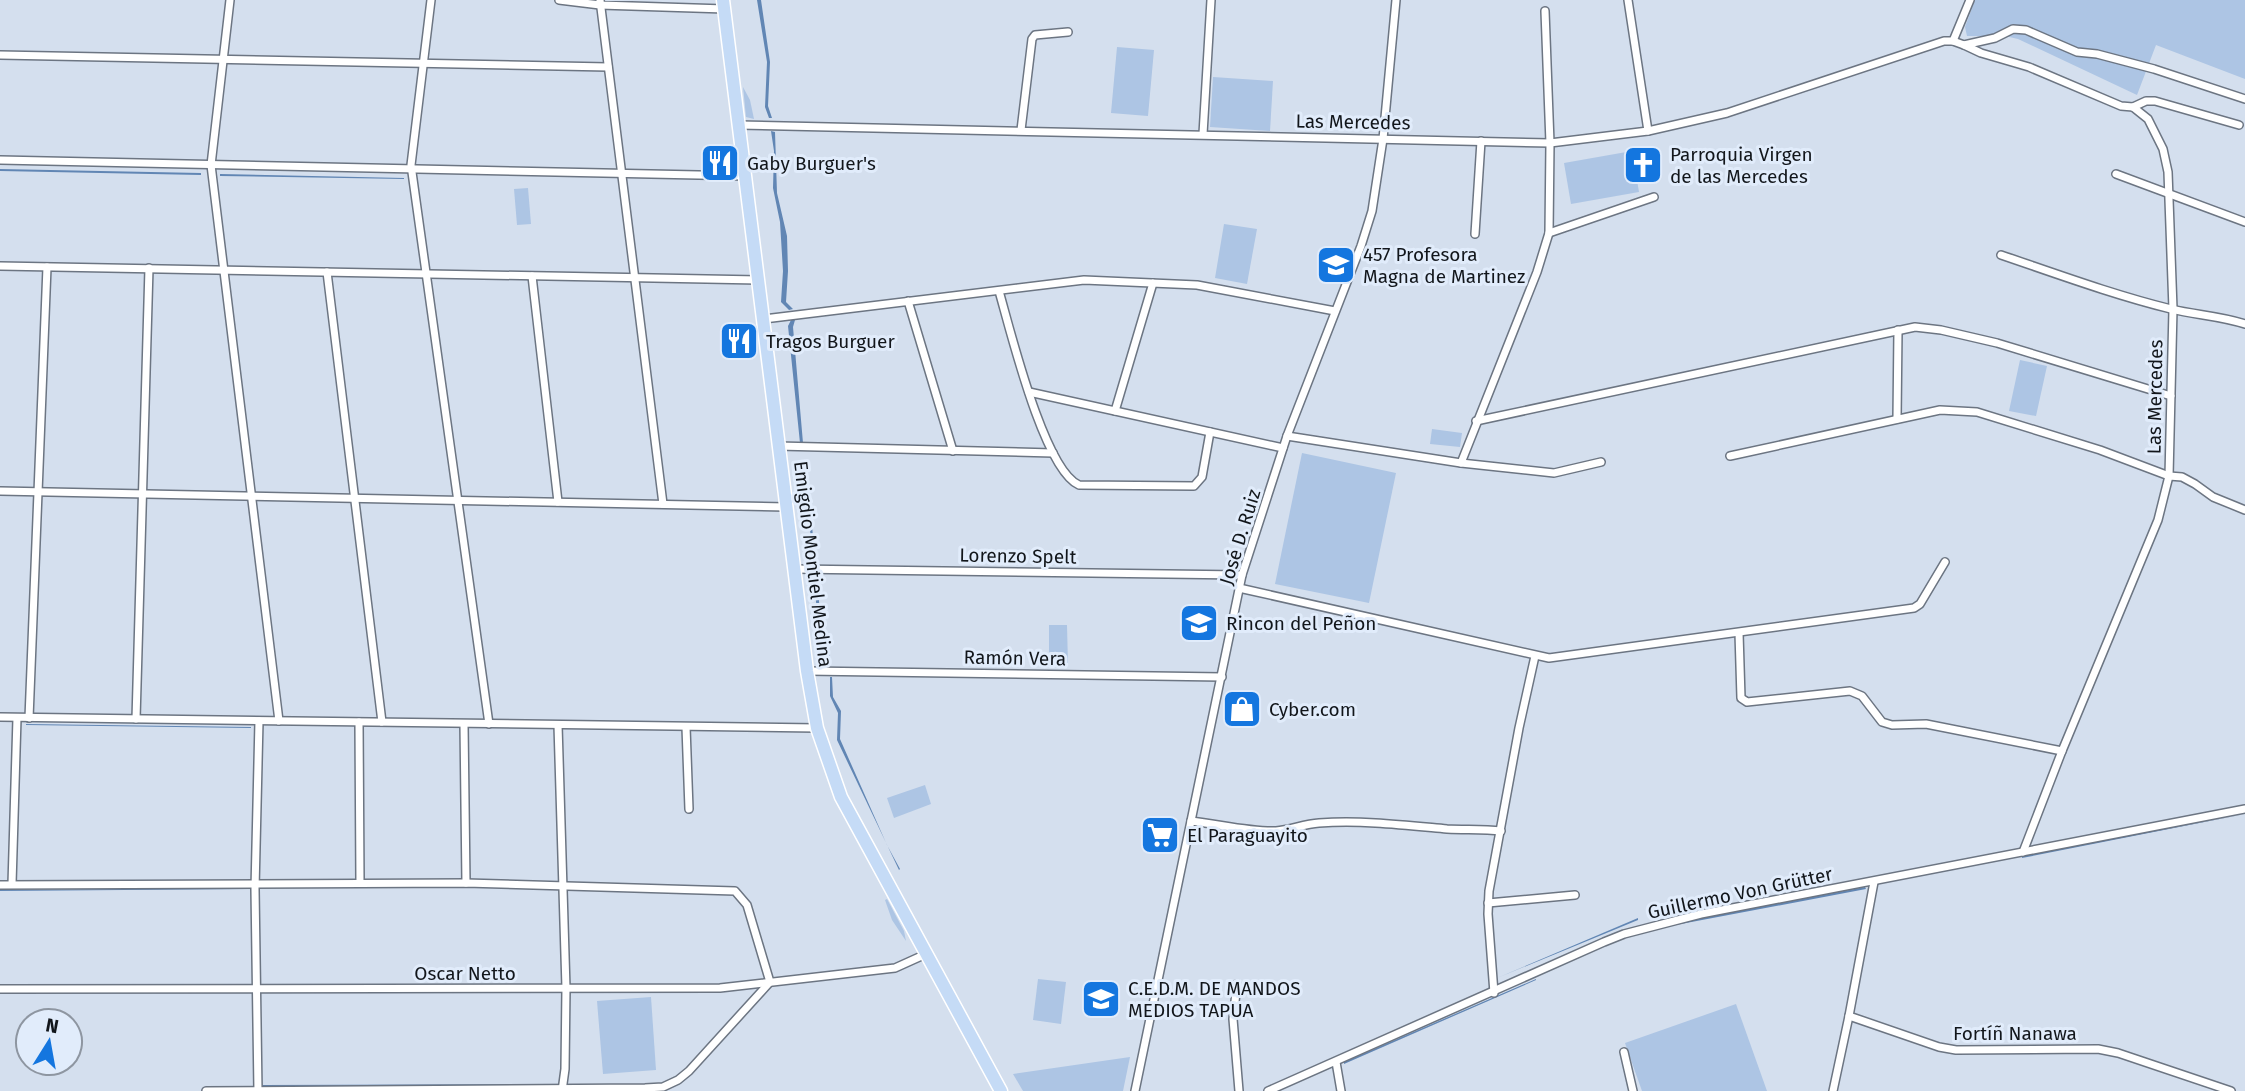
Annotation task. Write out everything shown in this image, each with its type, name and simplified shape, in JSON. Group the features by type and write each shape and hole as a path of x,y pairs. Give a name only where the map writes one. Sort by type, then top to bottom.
{"main road":[{"name":"Emigdio Montiel Medina","path":"724,4 778,446 817,728 841,797 1001,1091"}],"street":[{"path":"230,0 211,165 279,721"},
{"path":"431,0 412,169 489,724"},
{"path":"559,0 724,4"},
{"path":"1203,134 1210,0"},
{"name":"José D. Ruiz","path":"1135,1091 1242,575 1287,436 1372,211 1383,139 1396,0"},
{"path":"1628,0 1648,131"},
{"path":"1970,0 1953,41 1981,53 2029,67 2121,106 2133,107 2146,101 2155,101 2239,125"},
{"path":"600,2 663,504"},
{"path":"1461,463 1537,272 1549,233 1550,143 1545,11"},
{"path":"1964,45 1995,38 2013,29 2026,30 2077,52 2097,54 2154,69 2245,99"},
{"path":"1021,130 1032,39 1035,35 1068,32"},
{"name":"Las Mercedes","path":"739,125 1550,143 1648,131 1727,113 1860,68 1953,41"},
{"path":"0,55 608,67"},
{"name":"Las Mercedes","path":"2024,852 2062,751 2158,520 2169,475 2173,309 2168,172 2163,149 2148,119 2133,107"},
{"path":"1475,234 1481,141"},
{"path":"0,160 746,176"},
{"path":"2116,174 2245,222"},
{"path":"1549,233 1654,197"},
{"path":"2001,255 2095,287 2173,309 2222,317 2245,324"},
{"path":"0,266 759,280"},
{"path":"29,718 47,267"},
{"path":"136,719 149,268"},
{"path":"327,272 382,722"},
{"path":"532,276 558,502"},
{"path":"764,320 1084,281 1197,285 1335,311"},
{"path":"1115,411 1153,283"},
{"path":"999,290 1028,392 1053,453 1067,476 1079,485 1194,486 1202,477 1210,432"},
{"path":"908,301 953,452"},
{"path":"1476,421 1899,330 1927,328 1986,340 2171,396"},
{"path":"1897,419 1899,330"},
{"path":"1028,392 1283,448"},
{"path":"1730,456 1940,410 1959,409 1977,412 2182,477 2213,497 2245,510"},
{"path":"1287,436 1461,463 1554,473 1601,462"},
{"path":"778,446 1053,453"},
{"path":"0,491 786,507"},
{"path":"1240,588 1549,658 1914,608 1920,604 1945,562"},
{"name":"Lorenzo Spelt","path":"794,569 1242,575"},
{"path":"1739,633 1741,698 1747,702 1850,691 1861,696 1882,722 1892,725 1926,724 2062,751"},
{"path":"1494,992 1488,903 1519,728 1535,656"},
{"name":"Ramón Vera","path":"807,671 1222,677"},
{"path":"0,717 817,728"},
{"path":"12,884 18,718"},
{"path":"258,1091 255,883 259,721"},
{"path":"359,722 360,883"},
{"path":"464,724 466,883"},
{"path":"558,725 566,988 565,1069 562,1090"},
{"path":"686,727 689,809"},
{"name":"Guillermo Von Grütter","path":"1268,1091 1624,934 1701,914 2245,809"},
{"path":"1191,821 1279,831 1315,823 1342,822 1401,823 1501,831"},
{"path":"1833,1091 1874,882"},
{"path":"0,885 466,883 735,891 747,905 770,982 678,1080 663,1087 562,1090 206,1091"},
{"path":"1488,903 1575,895"},
{"name":"Oscar Netto","path":"0,989 720,988 895,968 926,954"},
{"path":"1237,984 1233,1019 1239,1091"},
{"name":"Fortíñ Nanawa","path":"1849,1016 1939,1047 1956,1050 2098,1049 2118,1053 2229,1091"},
{"path":"1624,1052 1633,1091"},
{"path":"1336,1062 1341,1091"}],"shaded area":[{"path":"757,0 761,0 770,62 768,106 772,118 769,118 765,107 767,62"},
{"path":"1975,0 2245,0 2245,79 2156,45 2137,95 2018,39 2005,36 1967,36 1965,27"},
{"path":"1117,47 1154,50 1148,116 1111,113"},
{"path":"1213,77 1273,81 1270,131 1210,127"},
{"path":"743,87 750,100 754,119 746,117"},
{"path":"771,131 775,132 777,193 787,236 786,302 793,309 789,310 781,302 783,271 780,222 773,188 774,151"},
{"path":"1632,151 1639,192 1571,204 1564,163"},
{"path":"0,171 201,173 201,175"},
{"path":"220,176 404,178 404,179"},
{"path":"528,188 531,224 517,225 514,189"},
{"path":"1224,224 1257,229 1247,284 1215,278"},
{"path":"791,320 795,320 793,327 803,443 800,443 788,326"},
{"path":"2020,360 2047,366 2036,416 2009,411"},
{"path":"1432,429 1462,433 1460,447 1430,444"},
{"path":"1302,453 1396,473 1369,603 1275,584"},
{"path":"804,468 807,468 815,560 813,560"},
{"path":"813,575 816,575 822,628 829,647 831,666 819,628"},
{"path":"1049,625 1067,625 1068,665 1049,665"},
{"path":"830,677 833,697 841,711 840,739 886,843 837,740 838,713 830,696"},
{"path":"26,725 251,727 251,728"},
{"path":"925,785 931,804 894,818 887,798"},
{"path":"2245,814 2022,858 2022,856"},
{"path":"1865,887 1866,889 1665,927 1704,917"},
{"path":"248,889 0,891 0,890"},
{"path":"887,899 904,931 906,941 892,920 885,900"},
{"path":"1638,918 1638,920 1497,978"},
{"path":"1038,979 1066,982 1061,1024 1033,1020"},
{"path":"1536,980 1344,1064 1344,1062"},
{"path":"651,997 656,1070 603,1074 597,1001"},
{"path":"1736,1004 1767,1091 1642,1091 1625,1043"},
{"path":"1130,1057 1123,1091 1023,1091 1013,1074"},
{"path":"263,1085 552,1085 263,1086"}],"place":[{"name":"Gaby Burguer's","path":"720,163"},
{"name":"Parroquia Virgen de las Mercedes","path":"1643,165"},
{"name":"457 Profesora Magna de Martinez","path":"1336,265"},
{"name":"Tragos Burguer","path":"739,341"},
{"name":"Rincon del Peñon","path":"1199,623"},
{"name":"Cyber.com","path":"1242,709"},
{"name":"El Paraguayito","path":"1160,835"},
{"name":"C.E.D.M. DE MANDOS MEDIOS TAPUA","path":"1101,999"}]}
